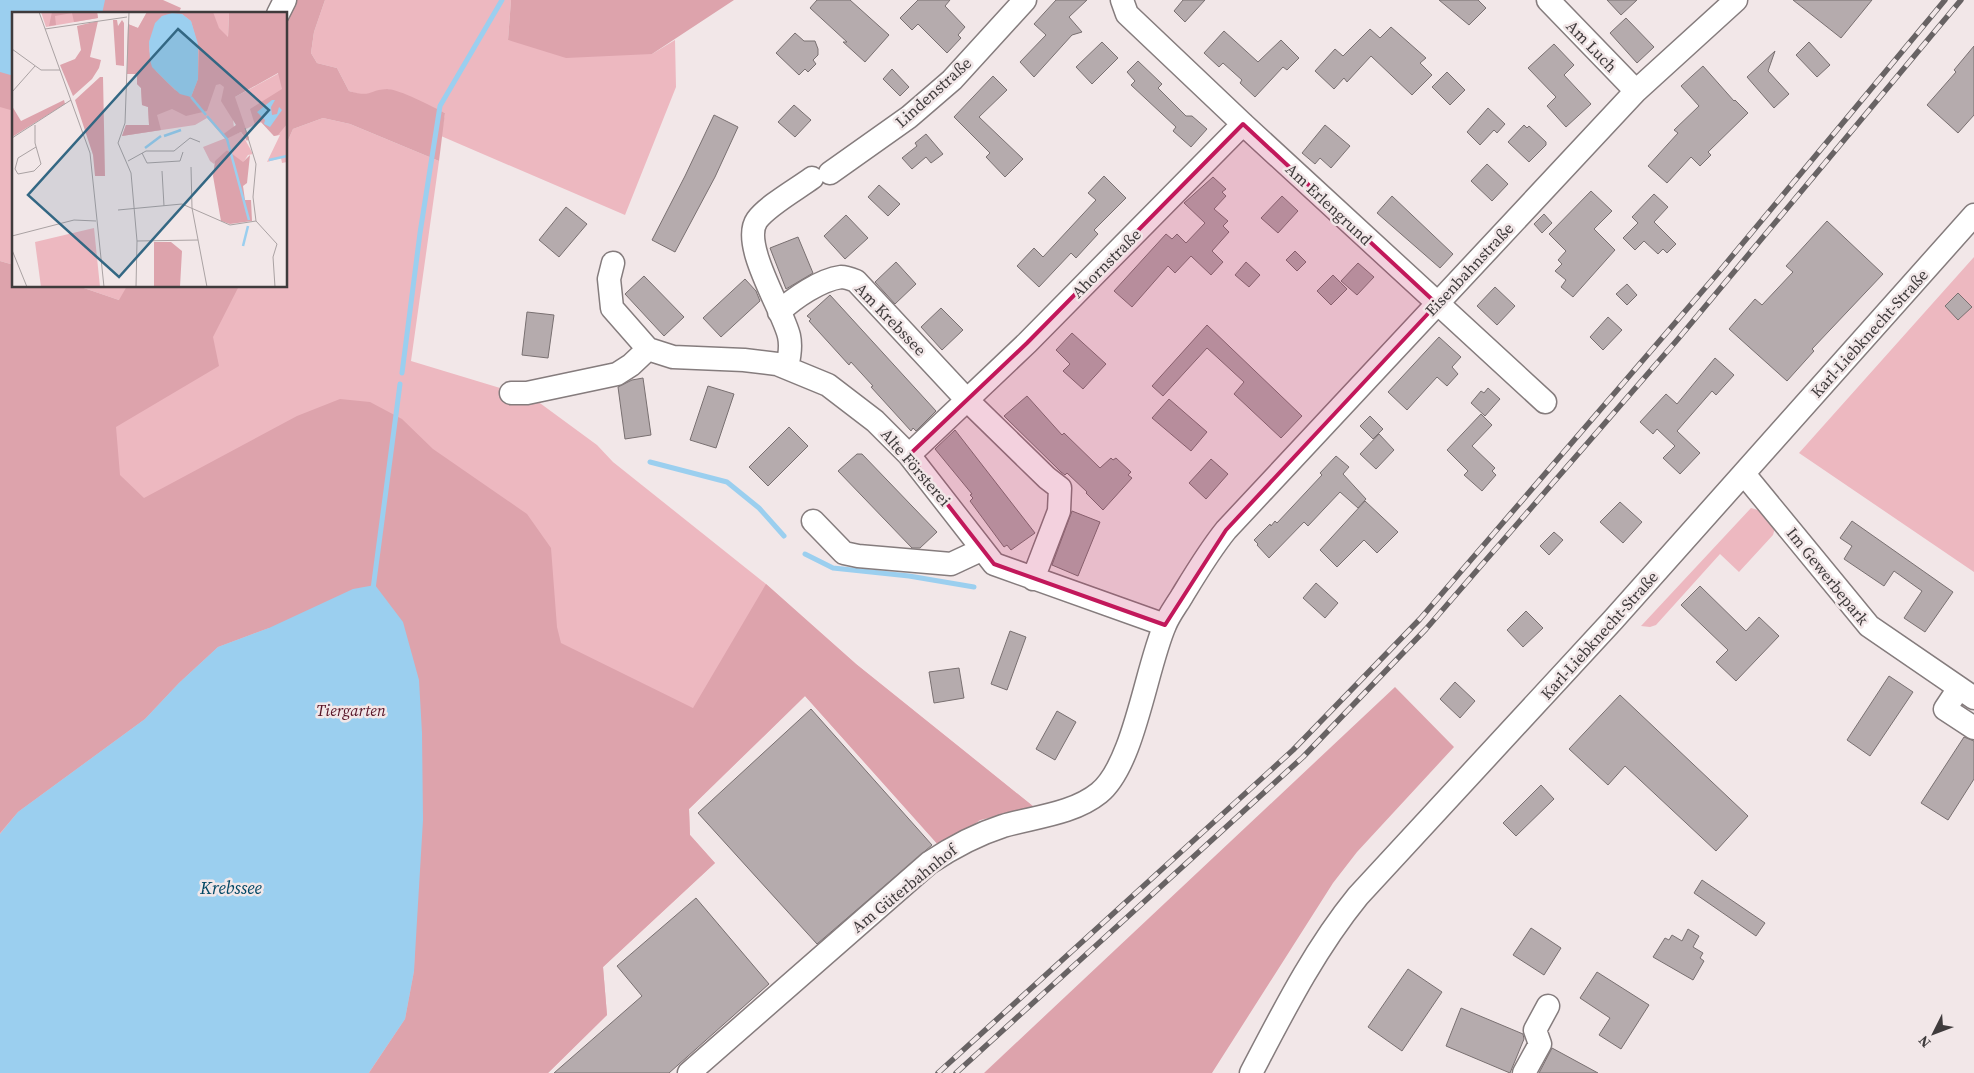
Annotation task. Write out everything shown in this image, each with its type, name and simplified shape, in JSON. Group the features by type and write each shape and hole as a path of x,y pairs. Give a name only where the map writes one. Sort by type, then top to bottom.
{"street":[{"path":"279,12 284,0"},
{"name":"Lindenstraße","path":"779,312 755,249 751,232 757,220 909,117 952,80 1025,0"},
{"name":"Am Erlengrund","path":"1122,0 1127,14 1242,124 1545,402"},
{"name":"Am Luch","path":"1548,0 1636,91"},
{"name":"Eisenbahnstraße","path":"1212,548 1636,91 1736,0"},
{"name":"Ahornstraße","path":"966,399 1027,343 1242,124"},
{"name":"Karl-Liebknecht-Straße","path":"1251,1073 1308,965 1336,923 1358,896 1613,620 1974,215"},
{"name":"Alte Försterei","path":"612,263 609,279 612,308 648,348 660,355 673,357 744,360 787,367 828,385 875,422 909,455 957,514 981,550 994,564 1165,625"},
{"name":"Am Krebssee","path":"779,312 828,280 843,277 856,280 966,399 1047,478 1060,488 1059,510 1033,579"},
{"path":"779,312 789,337 787,367"},
{"path":"511,394 527,393 617,374 631,365 648,348"},
{"path":"909,455 966,399"},
{"name":"Im Gewerbepark","path":"1744,474 1799,525 1820,552 1869,626 1966,693"},
{"path":"813,521 844,553 858,556 951,564 981,550"},
{"name":"Am Güterbahnhof","path":"689,1073 929,863 958,843 1005,826 1052,814 1086,801 1099,793 1109,782 1128,742 1165,625 1212,548"},
{"path":"1966,693 1945,709 1974,728"},
{"path":"1524,1073 1540,1044 1535,1030 1548,1006"}],"highlighted area":[{"path":"1243,124 1437,304 1226,530 1165,625 994,564 909,455 1027,343"}],"green space":[{"path":"0,0 163,0 181,8 179,12 12,12 12,110 0,107"},
{"path":"282,0 325,0 314,32 311,53 317,63 337,68 349,91 366,94 387,89 392,90 445,113 439,161 350,124 323,118 293,129 288,140 288,12 285,12"},
{"path":"325,0 511,0 508,40 652,54 675,40 676,87 625,215 441,136 445,113 388,89 364,96 349,91 337,68 317,63 311,53 314,32"},
{"path":"511,0 734,0 652,54 566,58 508,40"},
{"path":"0,72 12,75 12,264 0,261"},
{"name":"Tiergarten","path":"323,118 350,124 439,161 411,361 533,398 597,445 613,462 766,584 856,664 1034,807 980,820 941,848 805,696 689,809 690,835 715,863 603,967 607,1015 548,1073 0,1073 0,512 119,300 84,288 288,288 288,140 293,129"},
{"path":"1974,257 1974,572 1799,453"},
{"path":"0,261 12,264 12,288 84,288 119,300 126,288 238,288 213,337 219,366 116,427 120,475 144,498 297,416 340,399 370,402 402,419 433,449 527,514 551,548 557,627 561,643 693,708 766,584 856,664 1034,807 980,820 941,848 805,696 689,809 690,835 715,863 603,967 607,1015 548,1073 369,1073 405,1019 414,971 415,924 269,628 218,647 179,683 145,719 18,812 0,833"},
{"path":"1751,508 1765,512 1775,528 1773,535 1739,572 1720,554 1656,625 1650,627 1641,626"},
{"path":"1395,687 1454,747 1357,852 1333,883 1212,1073 984,1073"}],"water":[{"path":"0,0 105,0 102,12 12,12 12,75 0,72"},
{"name":"Krebssee","path":"375,585 403,622 419,680 423,820 414,971 405,1019 369,1073 0,1073 0,834 18,812 145,719 179,683 218,647 269,628 353,589"}],"building":[{"path":"817,0 850,0 889,35 865,62 843,42 847,42 810,8"},
{"path":"918,0 950,0 945,6 965,27 958,35 961,38 947,53 918,24 912,30 900,18"},
{"path":"1056,0 1087,0 1069,17 1082,32 1072,35 1034,77 1020,62 1046,35 1034,24"},
{"path":"1183,0 1205,0 1185,22 1174,11"},
{"path":"1439,0 1478,0 1486,8 1469,25"},
{"path":"1607,0 1637,0 1621,15"},
{"path":"1793,0 1872,0 1841,38"},
{"path":"1626,18 1654,47 1637,63 1610,33"},
{"path":"1391,27 1426,58 1420,63 1432,75 1412,95 1371,56 1347,82 1344,78 1334,89 1315,71 1335,49 1343,56 1370,29 1380,38"},
{"path":"1224,31 1258,62 1281,40 1299,58 1287,70 1283,67 1255,97 1240,83 1242,80 1223,63 1219,67 1204,53"},
{"path":"795,33 804,41 815,41 818,49 818,55 813,60 816,64 808,72 805,69 799,75 776,53"},
{"path":"1102,42 1118,58 1092,84 1076,67"},
{"path":"1809,42 1830,65 1817,77 1796,55"},
{"path":"1554,44 1574,65 1564,75 1591,104 1566,127 1547,106 1556,97 1528,68"},
{"path":"1974,46 1974,115 1958,133 1927,105 1956,72 1954,70"},
{"path":"1775,51 1768,71 1789,94 1774,108 1747,77"},
{"path":"1138,61 1162,84 1158,88 1186,116 1192,116 1207,129 1191,147 1173,131 1176,127 1131,85 1135,81 1127,72"},
{"path":"1703,66 1734,101 1748,113 1708,152 1711,155 1700,166 1691,157 1667,183 1648,166 1678,133 1674,130 1699,106 1681,86"},
{"path":"892,69 909,87 900,96 883,79"},
{"path":"1447,72 1465,90 1450,105 1432,87"},
{"path":"993,76 1007,90 979,117 1023,159 1005,177 986,157 990,153 954,117"},
{"path":"794,105 811,120 795,137 778,122"},
{"path":"1488,108 1505,124 1497,133 1494,130 1480,145 1467,132"},
{"path":"714,115 738,127 715,177 675,252 652,240"},
{"path":"1325,125 1350,146 1331,168 1320,158 1315,164 1302,153"},
{"path":"1524,125 1527,128 1529,126 1546,142 1546,145 1529,162 1508,142"},
{"path":"926,134 943,154 931,163 926,157 912,169 902,158 917,146 915,143"},
{"path":"1487,164 1508,184 1492,201 1471,181"},
{"path":"1104,176 1126,198 1094,230 1098,234 1076,258 1071,253 1039,287 1017,266 1034,248 1043,257 1096,200 1088,193"},
{"path":"1213,177 1226,189 1222,192 1226,196 1214,209 1228,221 1223,226 1229,232 1212,251 1223,262 1211,275 1191,256 1175,273 1168,266 1132,307 1114,291 1166,234 1172,239 1177,234 1186,243 1205,223 1184,203"},
{"path":"879,185 900,204 888,216 868,197"},
{"path":"1591,191 1612,211 1594,229 1615,250 1573,297 1561,287 1566,280 1555,271 1562,264 1558,260 1566,251 1549,234"},
{"path":"1654,194 1668,207 1654,222 1676,244 1667,253 1663,249 1658,254 1644,241 1635,250 1623,238 1638,223 1632,217"},
{"path":"1282,196 1298,211 1278,233 1261,218"},
{"path":"1392,196 1453,254 1440,268 1377,213"},
{"path":"566,207 587,224 559,257 539,240"},
{"path":"1544,214 1552,223 1542,233 1534,224"},
{"path":"846,215 868,238 845,259 824,236"},
{"path":"1827,221 1883,274 1812,349 1814,351 1787,381 1729,329 1755,299 1762,305 1793,272 1786,266"},
{"path":"798,237 813,273 786,289 770,248"},
{"path":"1295,251 1306,262 1297,271 1286,260"},
{"path":"896,262 916,284 895,304 875,282"},
{"path":"1246,262 1260,275 1249,287 1235,275"},
{"path":"1358,263 1374,277 1357,295 1341,281"},
{"path":"1333,275 1347,289 1331,305 1317,291"},
{"path":"644,276 684,317 664,336 625,294"},
{"path":"745,279 756,291 760,301 721,337 703,318"},
{"path":"1627,284 1637,295 1627,305 1616,294"},
{"path":"1495,287 1515,306 1497,325 1477,306"},
{"path":"1958,293 1972,307 1958,320 1945,306"},
{"path":"830,295 936,411 916,431 913,428 911,431 851,362 849,365 809,321 811,319 807,316"},
{"path":"941,308 963,330 942,350 921,327"},
{"path":"527,312 554,315 548,358 522,355"},
{"path":"1608,317 1622,330 1603,350 1590,337"},
{"path":"1207,325 1302,416 1281,438 1234,394 1244,382 1207,348 1163,396 1152,386"},
{"path":"1072,333 1106,364 1083,389 1063,371 1070,364 1056,350"},
{"path":"1439,337 1461,357 1452,367 1458,374 1447,386 1437,377 1407,410 1388,392"},
{"path":"1715,358 1734,375 1716,395 1712,391 1677,431 1700,453 1680,474 1663,458 1675,446 1657,429 1653,434 1640,422 1666,394 1677,404"},
{"path":"643,378 651,435 625,439 618,387 632,380"},
{"path":"708,386 734,394 716,448 690,440"},
{"path":"1488,388 1500,399 1485,416 1471,403 1481,391 1484,393"},
{"path":"1027,396 1062,435 1064,433 1100,468 1111,458 1113,460 1116,458 1131,472 1128,475 1132,478 1103,510 1067,473 1065,475 1061,472 1004,416"},
{"path":"1169,399 1207,432 1191,451 1152,418"},
{"path":"1481,414 1492,425 1472,446 1495,468 1492,471 1496,475 1482,491 1464,475 1468,471 1447,450"},
{"path":"1370,416 1383,429 1373,439 1360,426"},
{"path":"789,427 808,446 768,486 749,467"},
{"path":"955,430 1035,533 1011,550 1007,545 1004,547 970,501 973,498 970,495 972,494 935,449"},
{"path":"1379,434 1394,450 1376,469 1360,454"},
{"path":"857,454 862,454 937,532 920,548 912,548 838,471"},
{"path":"1336,456 1349,467 1343,474 1366,499 1358,508 1340,492 1308,526 1304,522 1269,558 1254,540 1270,524 1271,526 1275,521 1277,523 1322,475 1320,473"},
{"path":"1211,459 1228,474 1206,499 1189,483"},
{"path":"1365,501 1398,532 1377,553 1364,540 1337,567 1320,550"},
{"path":"1620,502 1642,522 1623,543 1600,522"},
{"path":"1072,511 1100,522 1078,576 1052,565"},
{"path":"1852,521 1953,592 1925,632 1904,618 1922,591 1894,571 1884,586 1844,559 1852,546 1840,538"},
{"path":"1554,532 1563,540 1549,555 1540,546"},
{"path":"1316,583 1338,603 1325,618 1303,598"},
{"path":"1700,586 1746,631 1759,617 1779,636 1736,681 1716,662 1728,650 1681,605"},
{"path":"1526,611 1543,628 1523,647 1507,630"},
{"path":"1010,631 1026,637 1007,690 991,684"},
{"path":"959,668 964,698 934,703 929,672"},
{"path":"1889,676 1913,692 1870,756 1847,740"},
{"path":"1455,682 1475,701 1460,718 1440,699"},
{"path":"1620,695 1748,816 1716,851 1625,766 1608,785 1569,749"},
{"path":"811,709 932,845 817,944 698,813"},
{"path":"1057,711 1076,722 1055,760 1036,749"},
{"path":"1964,737 1974,741 1974,779 1948,820 1921,803"},
{"path":"1541,785 1554,799 1516,836 1503,823"},
{"path":"1702,880 1765,923 1756,936 1694,893"},
{"path":"696,898 769,984 669,1073 554,1073 642,996 617,966"},
{"path":"1531,928 1561,948 1544,975 1513,955"},
{"path":"1688,929 1699,936 1693,947 1703,953 1700,958 1704,961 1693,980 1653,957 1665,938 1669,940 1672,935 1682,941"},
{"path":"1408,969 1442,992 1402,1051 1368,1027"},
{"path":"1597,972 1649,1005 1621,1049 1599,1035 1610,1018 1580,998"},
{"path":"1461,1008 1523,1034 1524,1039 1510,1073 1446,1046"},
{"path":"1552,1048 1598,1073 1539,1073"}],"waterway":[{"path":"402,373 420,233 440,106 502,0"},
{"path":"373,589 400,384"},
{"path":"650,462 727,482 759,508 784,536"},
{"path":"805,554 833,568 909,576 974,587"}],"railway":[{"path":"938,1073 1293,750 1420,619 1718,273 1945,0"},
{"path":"956,1073 1303,757 1426,629 1678,339 1961,0"}]}
